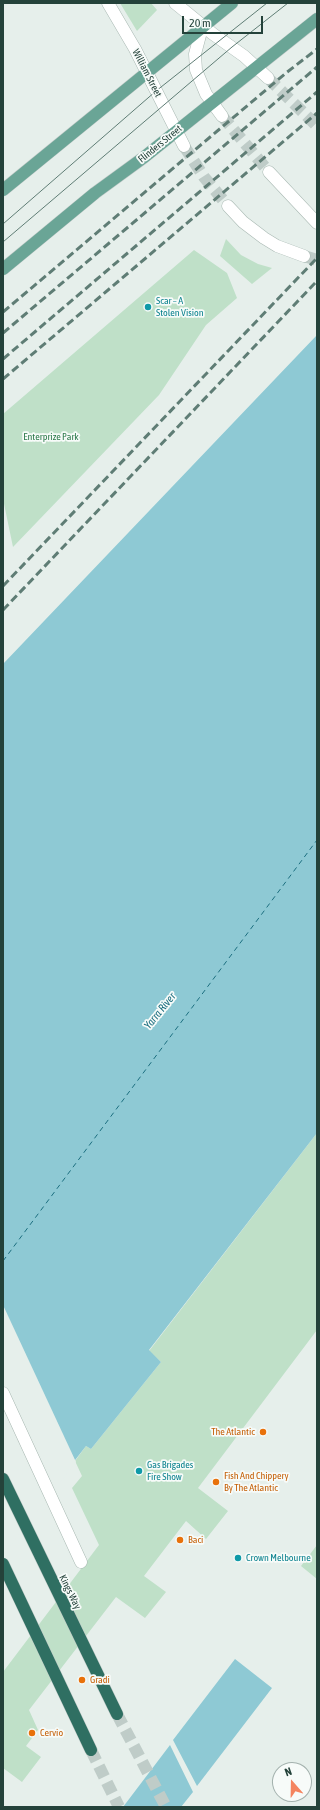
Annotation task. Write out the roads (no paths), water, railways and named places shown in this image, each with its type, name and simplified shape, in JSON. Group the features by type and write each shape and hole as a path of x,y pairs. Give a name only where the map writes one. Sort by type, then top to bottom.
{"highway":[{"name":"Kings Way","path":"3,1479 117,1714"},
{"path":"3,1564 90,1750"}],"main road":[{"path":"3,190 232,3"},
{"name":"Flinders Street","path":"3,269 95,193 143,158 317,19"}],"street":[{"name":"William Street","path":"108,3 148,73 184,146"},
{"path":"175,3 203,27 257,67 268,78"},
{"path":"203,27 195,54 196,70 206,94 222,116"},
{"path":"269,172 317,224"},
{"path":"228,206 243,222 264,238 277,246 304,256"},
{"path":"3,1393 81,1562"}],"water":[{"name":"Yarra River","path":"317,335 317,1133 149,1350 161,1362 91,1449 86,1446 3,1553 3,664"},
{"path":"235,1659 272,1688 197,1786 173,1740"},
{"path":"170,1745 193,1792 181,1807 123,1807"}],"tunnel":[{"path":"268,78 317,126"},
{"path":"222,116 269,172"},
{"path":"184,146 204,177 228,206"},
{"path":"304,256 317,260"},
{"path":"117,1714 166,1807"},
{"path":"91,1750 119,1807"}],"tram line":[{"path":"3,224 156,91 267,3"},
{"path":"3,242 232,47 288,3"}],"railway":[{"path":"3,312 286,73 317,49"},
{"path":"3,333 317,67"},
{"path":"3,359 317,92"},
{"path":"3,379 317,113"},
{"path":"3,586 317,258"},
{"path":"3,610 317,281"}],"place":[{"name":"Scar – A Stolen Vision","path":"148,307"},
{"name":"The Atlantic","path":"263,1432"},
{"name":"Gas Brigades Fire Show","path":"139,1471"},
{"name":"Fish And Chippery By The Atlantic","path":"216,1482"},
{"name":"Baci","path":"180,1540"},
{"name":"Crown Melbourne","path":"238,1558"},
{"name":"Gradi","path":"82,1680"},
{"name":"Cervio","path":"32,1733"}],"park label":[{"name":"Enterprize Park","path":"51,437"}]}
